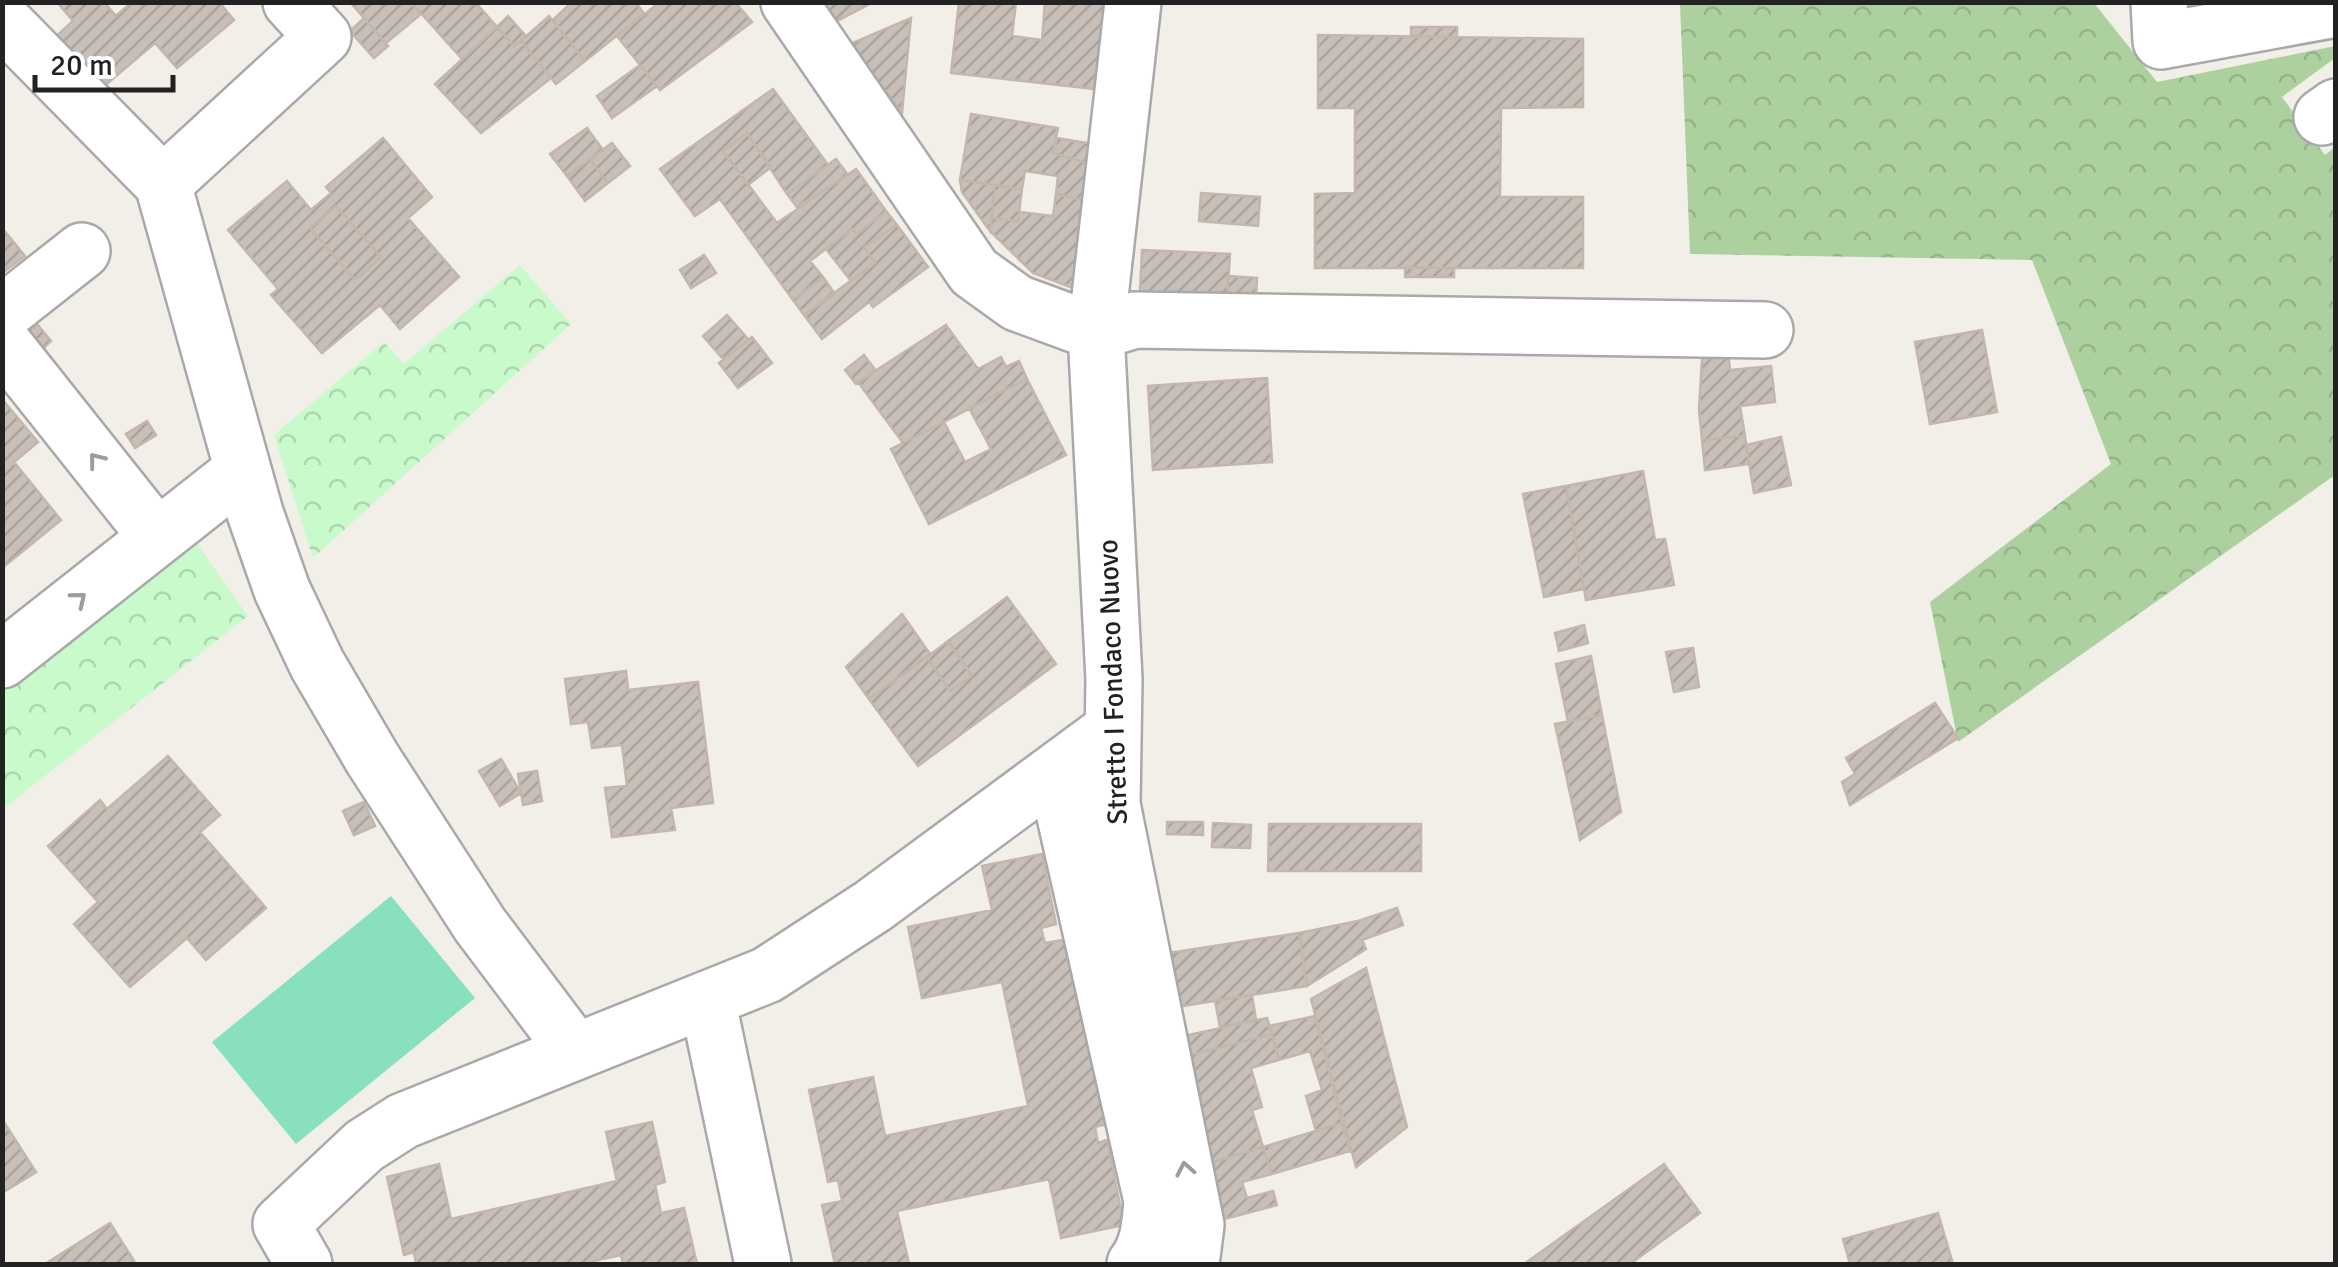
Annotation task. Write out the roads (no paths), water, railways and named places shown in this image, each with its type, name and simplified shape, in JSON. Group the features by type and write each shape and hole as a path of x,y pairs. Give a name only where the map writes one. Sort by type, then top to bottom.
{"street":[{"path":"163,184 323,37 291,2"},
{"path":"789,2 974,272 1017,303 1096,332 1135,320 1765,330"},
{"name":"Stretto I Fondaco Nuovo","path":"1133,2 1096,332 1114,680 1112,804 1196,1225 1190,1264"},
{"path":"2159,2 2161,41 2336,9"},
{"path":"2,20 163,184 243,470 282,590 318,664 372,758 480,925 575,1052"},
{"path":"2,314 82,251"},
{"path":"2,342 157,536"},
{"path":"2,660 243,470"},
{"path":"304,1264 281,1224 364,1146 421,1113 767,975 818,944 1113,729"},
{"path":"1055,772 1152,1202 1149,1230 1142,1255 1135,1264"},
{"path":"707,999 763,1264"}]}
